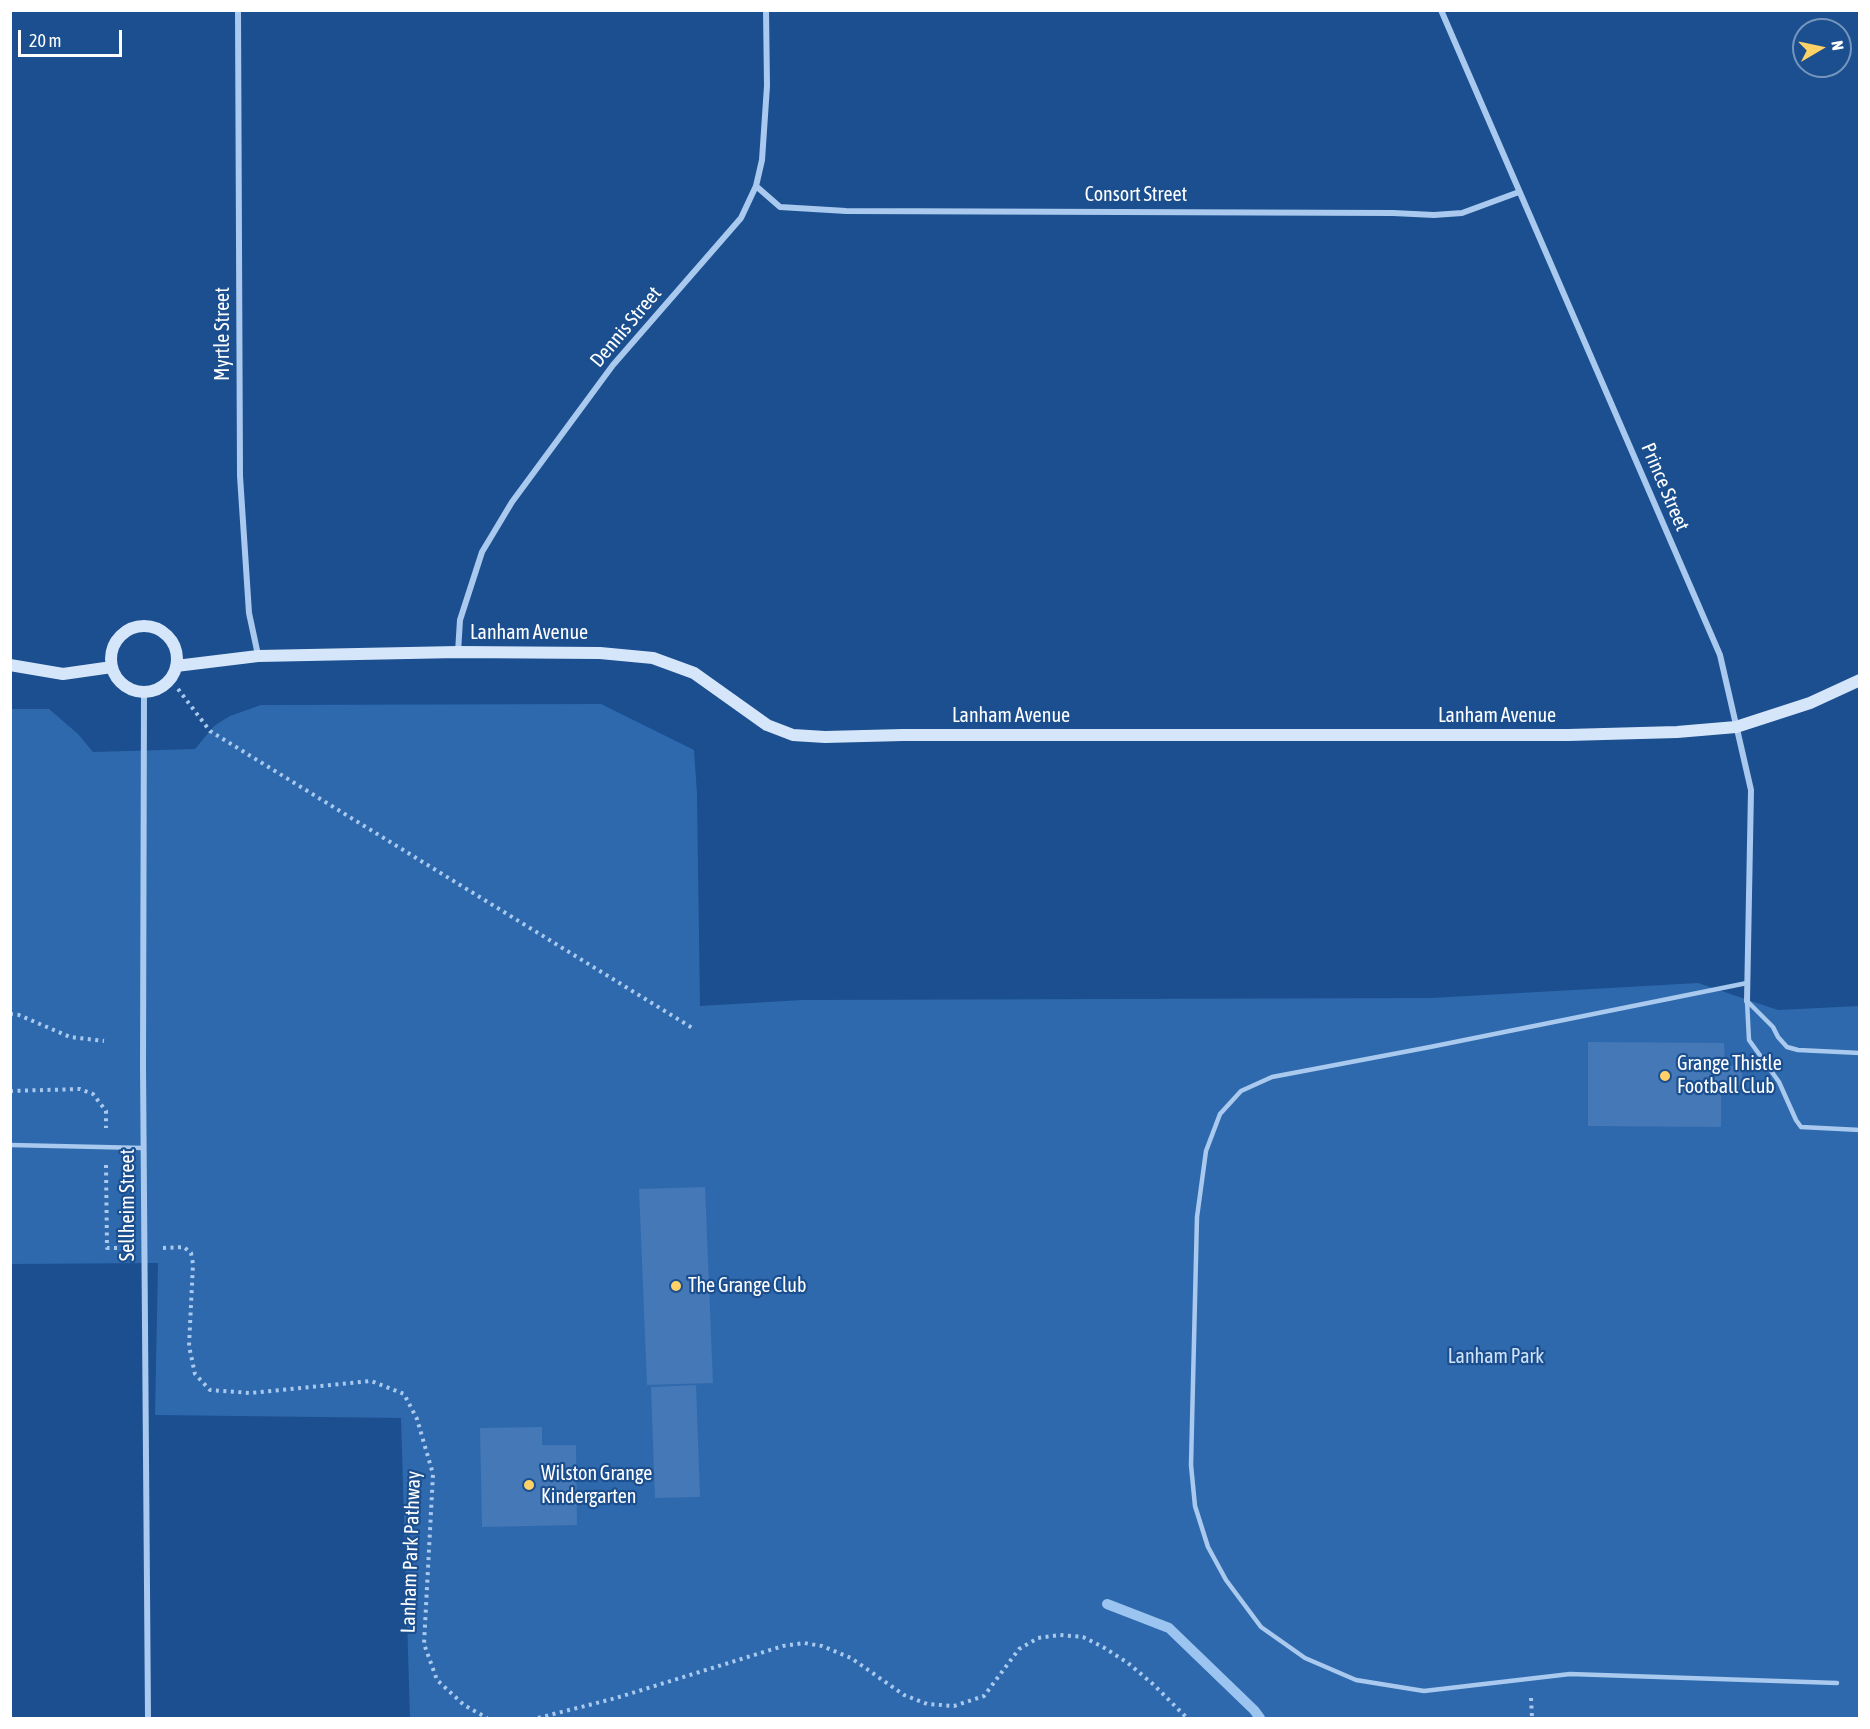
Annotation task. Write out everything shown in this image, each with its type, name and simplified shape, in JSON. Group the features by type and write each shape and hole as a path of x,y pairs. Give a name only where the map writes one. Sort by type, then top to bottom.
{"street":[{"name":"Myrtle Street","path":"238,10 240,476 249,613 258,656"},
{"name":"Dennis Street","path":"458,652 460,620 482,552 512,502 613,365 741,218 756,186 762,160 767,86 766,10"},
{"name":"Prince Street","path":"1441,10 1720,656 1751,790 1747,1001"},
{"name":"Consort Street","path":"756,186 780,207 846,211 1434,215 1462,213 1519,192"},
{"path":"144,626 159,629 170,638 176,652 176,666 170,679 163,686 144,692 124,685 112,667 112,652 118,638 129,629 144,626"},
{"name":"Lanham Avenue","path":"176,666 258,656 458,652 600,653 653,658 694,673 767,725 793,735 825,737 1568,735 1677,732 1736,727 1810,703 1860,680"},
{"path":"10,665 63,674 112,667"},
{"name":"Sellheim Street","path":"144,692 144,1249 148,1719"}],"lane":[{"path":"1747,983 1272,1077 1241,1091 1220,1114 1206,1151 1197,1217 1191,1465 1195,1506 1208,1547 1226,1580 1261,1627 1305,1658 1356,1680 1424,1690 1570,1674 1837,1683"},
{"path":"1747,1001 1773,1027 1787,1047 1798,1050 1860,1053"},
{"path":"1747,1001 1749,1040 1779,1082 1801,1127 1860,1130"},
{"path":"10,1145 144,1148"}],"path":[{"path":"170,679 210,731 694,1029"},
{"path":"10,1014 19,1015 70,1037 104,1041"},
{"name":"Lanham Park Pathway","path":"144,1249 184,1247 191,1252 193,1264 189,1346 195,1374 210,1390 250,1393 371,1381 404,1394 417,1419 433,1474 424,1644 438,1680 464,1705 487,1719"},
{"path":"538,1719 616,1698 783,1646 804,1643 822,1646 851,1658 904,1695 927,1704 954,1706 984,1696 1019,1650 1038,1638 1060,1635 1083,1637 1128,1663 1154,1685 1186,1719"}],"green space":[{"name":"Lanham Park","path":"601,704 694,750 697,794 700,1006 802,1000 1431,998 1698,983 1778,1010 1859,1006 1859,1718 410,1718 401,1418 155,1415 158,1263 11,1264 10,709 49,709 78,734 93,752 195,749 214,726 230,716 261,705"}],"building":[{"name":"Grange Thistle Football Club","path":"1588,1042 1724,1043 1725,1066 1742,1066 1742,1086 1721,1086 1721,1127 1588,1126"},
{"name":"The Grange Club","path":"705,1187 713,1383 647,1385 639,1189"},
{"path":"696,1385 700,1497 655,1498 651,1387"},
{"name":"Wilston Grange Kindergarten","path":"542,1427 542,1445 576,1445 577,1525 482,1527 480,1428"}],"waterway":[{"path":"1107,1604 1169,1628 1260,1718"}],"place":[{"name":"Grange Thistle Football Club","path":"1665,1076"},
{"name":"The Grange Club","path":"676,1286"},
{"name":"Wilston Grange Kindergarten","path":"529,1485"}]}
